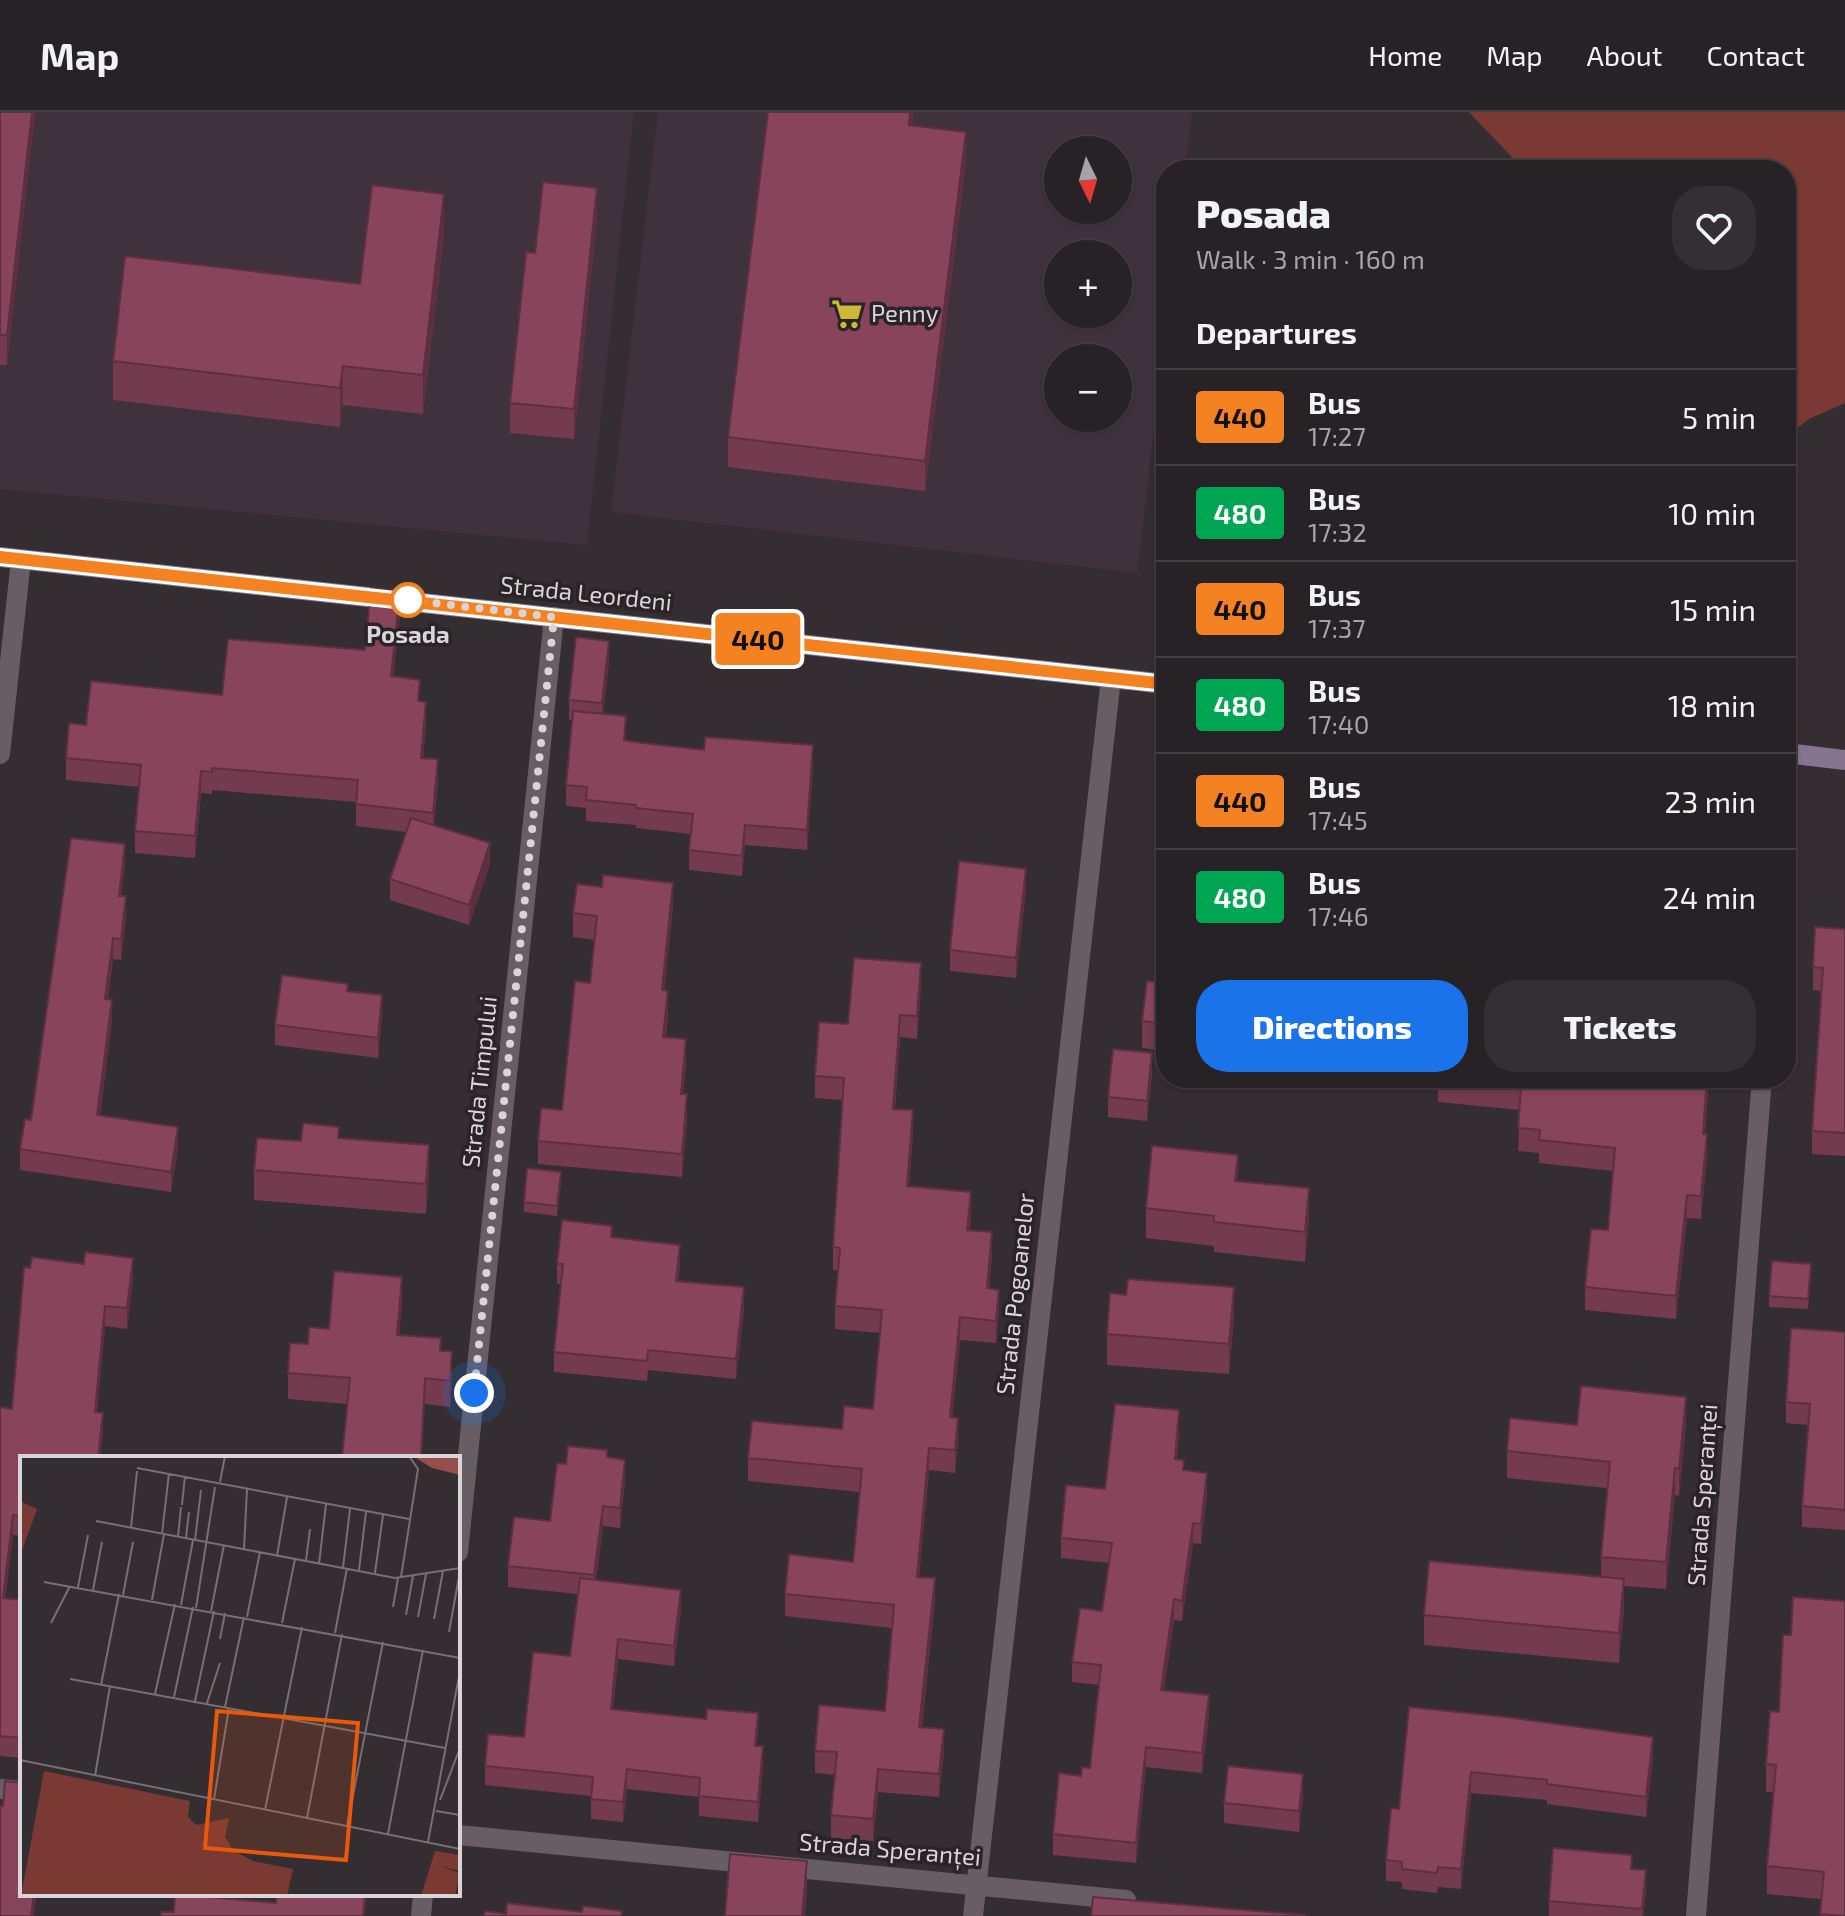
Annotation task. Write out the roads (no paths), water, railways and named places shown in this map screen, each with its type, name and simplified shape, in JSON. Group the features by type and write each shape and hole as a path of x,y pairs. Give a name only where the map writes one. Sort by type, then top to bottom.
{"main road":[{"name":"Strada Leordeni","path":"10,558 1156,683"},
{"path":"1796,755 1845,760"}],"street":[{"path":"0,754 10,558"},
{"name":"Strada Timpului","path":"460,1533 554,617"},
{"name":"Strada Pogoanelor","path":"973,1916 1111,678"},
{"name":"Strada Speranței","path":"1696,1916 1761,1088"},
{"path":"0,1789 20,1791"},
{"name":"Strada Speranței","path":"460,1835 1146,1902"},
{"path":"421,1916 423,1896"}],"place":[{"name":"Penny","path":"847,314"},
{"name":"Posada","path":"408,600"}]}
